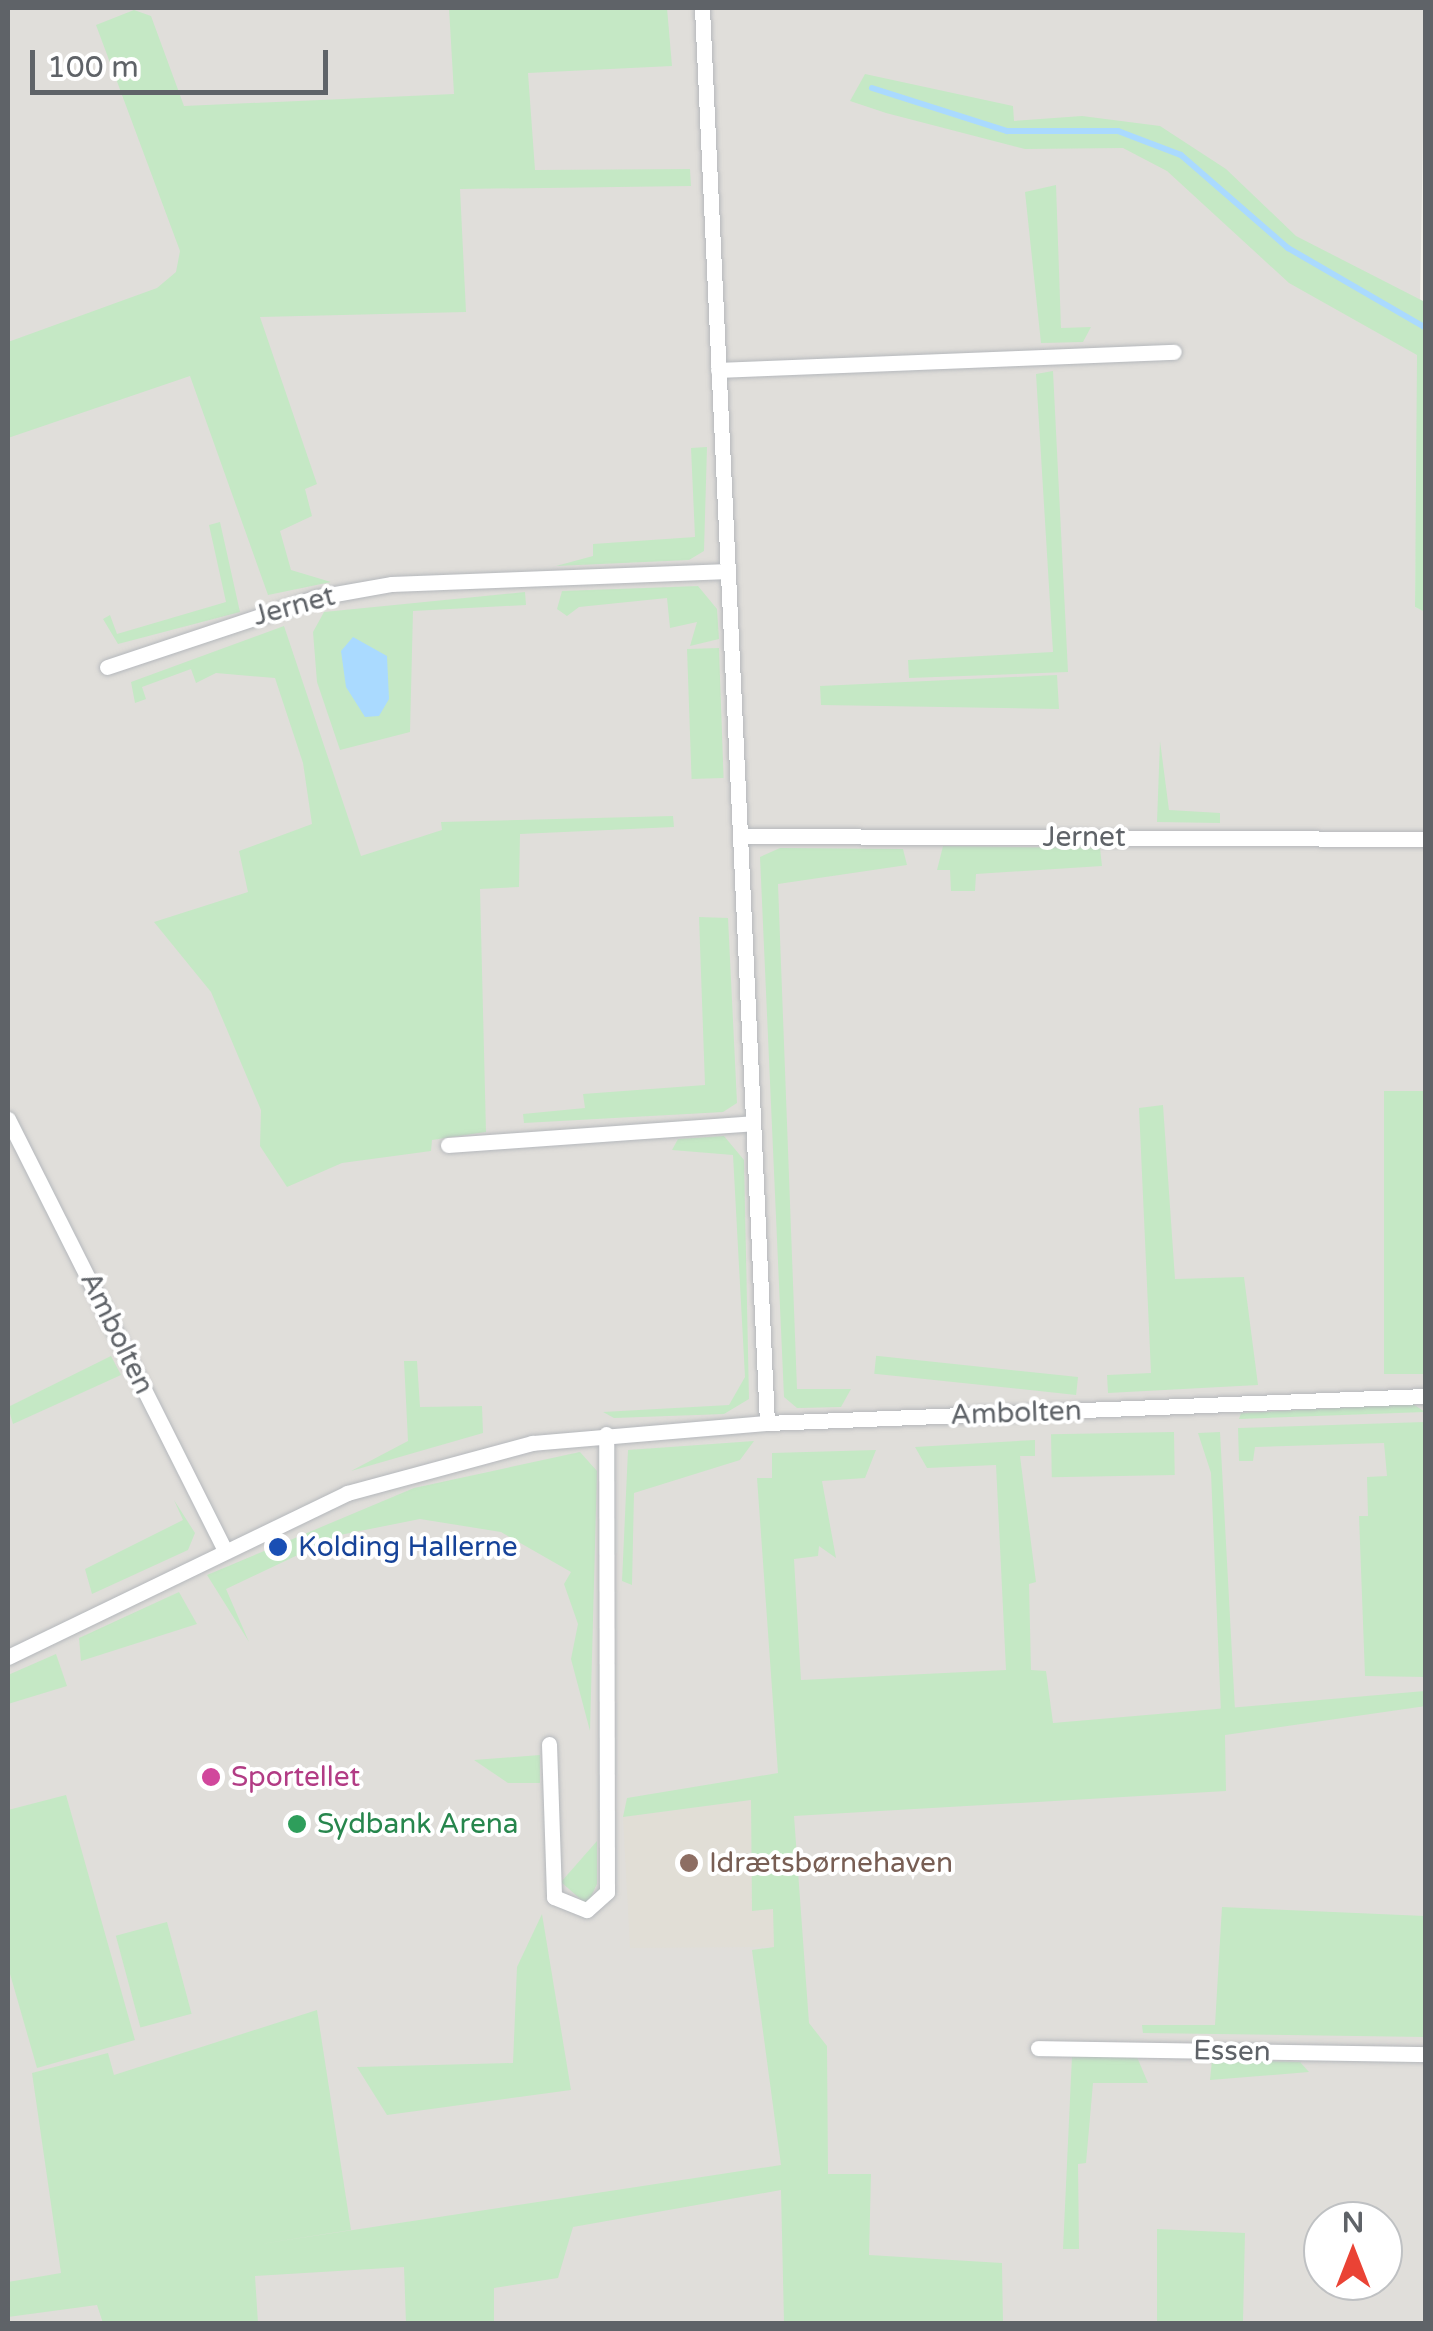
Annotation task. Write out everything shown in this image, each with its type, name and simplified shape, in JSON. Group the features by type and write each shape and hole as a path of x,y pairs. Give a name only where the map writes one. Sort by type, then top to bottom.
{"street":[{"path":"702,8 744,836 752,1123 767,1423"},
{"path":"718,370 1174,352"},
{"name":"Jernet","path":"107,667 318,597 392,584 728,571"},
{"name":"Jernet","path":"744,836 1426,840"},
{"name":"Ambolten","path":"8,1119 224,1549"},
{"path":"448,1145 752,1123"},
{"name":"Ambolten","path":"8,1657 224,1549 408,1472 606,1434 767,1423 1426,1396"},
{"path":"549,1744 554,1897 587,1910 607,1892 606,1434"},
{"name":"Essen","path":"1038,2048 1426,2054"}],"shaded area":[{"path":"8,8 1425,8 1415,607 1426,612 1425,2323 8,2324"},
{"name":"Idrætsbørnehaven","path":"751,1800 752,1910 773,1909 775,1947 630,1948 623,1817"}],"green space":[{"path":"449,8 667,8 672,66 528,73 535,170 690,169 691,186 460,189 466,312 260,317 317,484 305,489 312,516 280,531 291,570 331,582 268,595 190,376 8,438 8,342 157,288 176,272 180,251 96,25 134,10 151,16 184,106 454,94"},
{"path":"865,74 1013,106 1014,121 1082,116 1160,126 1226,169 1296,236 1425,302 1425,612 1415,607 1417,355 1289,283 1167,171 1123,148 1025,149 886,113 850,101"},
{"path":"1056,185 1061,328 1091,327 1083,342 1041,343 1025,192"},
{"path":"1053,371 1068,672 909,678 908,660 1053,652 1036,374"},
{"path":"707,447 704,551 689,560 556,566 593,556 593,544 695,537 691,448"},
{"path":"220,522 240,612 118,644 103,619 110,615 117,634 226,602 209,525"},
{"path":"698,586 717,609 719,639 690,646 697,622 670,628 667,598 579,607 567,616 557,609 562,591"},
{"path":"525,592 526,605 413,611 410,732 340,750 317,682 313,632 324,612"},
{"path":"284,626 361,856 442,830 441,822 673,816 674,827 520,834 519,887 480,889 486,1132 432,1140 431,1151 342,1163 287,1187 260,1146 261,1110 211,992 154,922 248,892 239,851 312,824 303,763 275,678 216,673 196,683 191,669 142,687 146,699 135,703 131,682"},
{"path":"719,648 724,778 692,779 687,649"},
{"path":"1057,675 1059,709 821,705 820,686"},
{"path":"1160,741 1169,810 1220,813 1220,823 1157,822"},
{"path":"943,846 1100,848 1102,866 976,874 975,891 951,891 950,870 937,870"},
{"path":"780,848 903,849 907,865 778,884 797,1389 851,1389 841,1407 797,1408 784,1397 760,857"},
{"path":"699,917 728,918 737,1103 723,1112 524,1123 523,1114 585,1108 583,1094 705,1085"},
{"path":"1384,1091 1425,1091 1425,1374 1384,1374"},
{"path":"1163,1105 1175,1279 1244,1277 1258,1385 1108,1393 1107,1375 1151,1373 1139,1108"},
{"path":"724,1136 744,1160 749,1399 724,1414 614,1418 603,1412 729,1405 745,1377 733,1155 672,1150 678,1139"},
{"path":"111,1356 121,1375 13,1424 8,1407"},
{"path":"876,1356 1078,1377 1076,1395 874,1374"},
{"path":"404,1361 417,1361 420,1407 482,1406 483,1433 351,1471 408,1441"},
{"path":"1413,1404 1425,1412 1239,1419 1241,1413"},
{"path":"1425,1422 1425,1677 1365,1676 1359,1516 1368,1516 1367,1477 1387,1476 1384,1443 1255,1447 1253,1461 1239,1461 1238,1428"},
{"path":"1174,1432 1175,1475 1052,1477 1051,1434"},
{"path":"1220,1432 1235,1710 1221,1713 1211,1473 1198,1433"},
{"path":"1035,1440 1035,1456 1020,1456 1036,1582 1029,1584 1031,1670 1046,1671 1053,1723 1425,1691 1426,1706 1225,1735 1226,1791 794,1816 809,2023 827,2046 828,2174 871,2174 869,2255 1002,2263 1003,2323 784,2323 781,2190 573,2227 558,2278 494,2288 494,2323 406,2323 404,2267 255,2276 258,2323 103,2323 97,2305 8,2317 8,2282 61,2273 32,2073 108,2053 114,2075 317,2010 351,2230 228,2249 781,2165 752,1950 774,1947 773,1909 752,1911 751,1800 623,1817 627,1798 778,1773 757,1478 772,1478 772,1453 876,1450 865,1478 822,1481 836,1558 819,1546 818,1556 794,1559 801,1680 1006,1670 996,1465 927,1468 915,1447"},
{"path":"754,1441 740,1460 634,1493 632,1585 622,1581 628,1450"},
{"path":"580,1452 597,1471 590,1731 571,1659 578,1624 564,1584 571,1572 501,1532 420,1519 340,1535 226,1589 249,1642 207,1575 414,1488"},
{"path":"174,1500 195,1533 188,1550 92,1594 85,1569 183,1520"},
{"path":"179,1592 197,1624 81,1661 79,1638"},
{"path":"56,1654 67,1686 8,1704 8,1675"},
{"path":"540,1755 540,1783 508,1783 474,1760"},
{"path":"66,1795 135,2040 37,2068 8,1967 8,1810"},
{"path":"597,1841 597,1884 587,1905 561,1882"},
{"path":"1222,1907 1425,1916 1425,2037 1143,2033 1142,2025 1215,2025"},
{"path":"542,1914 571,2090 387,2115 357,2067 513,2063 517,1967"},
{"path":"167,1922 192,2014 140,2027 116,1936"},
{"path":"1072,2056 1137,2057 1148,2083 1093,2083 1086,2163 1078,2164 1079,2249 1063,2249"},
{"path":"1212,2060 1300,2062 1309,2072 1210,2080"},
{"path":"1157,2229 1245,2233 1243,2322 1303,2323 1157,2323"}],"water":[{"path":"353,637 387,656 389,699 379,716 365,717 346,687 341,651"}],"waterway":[{"path":"872,88 1007,131 1118,131 1181,155 1288,248 1426,328"}],"place":[{"name":"Kolding Hallerne","path":"278,1547"},
{"name":"Sportellet","path":"211,1777"},
{"name":"Sydbank Arena","path":"297,1824"},
{"name":"Idrætsbørnehaven","path":"689,1863"}]}
